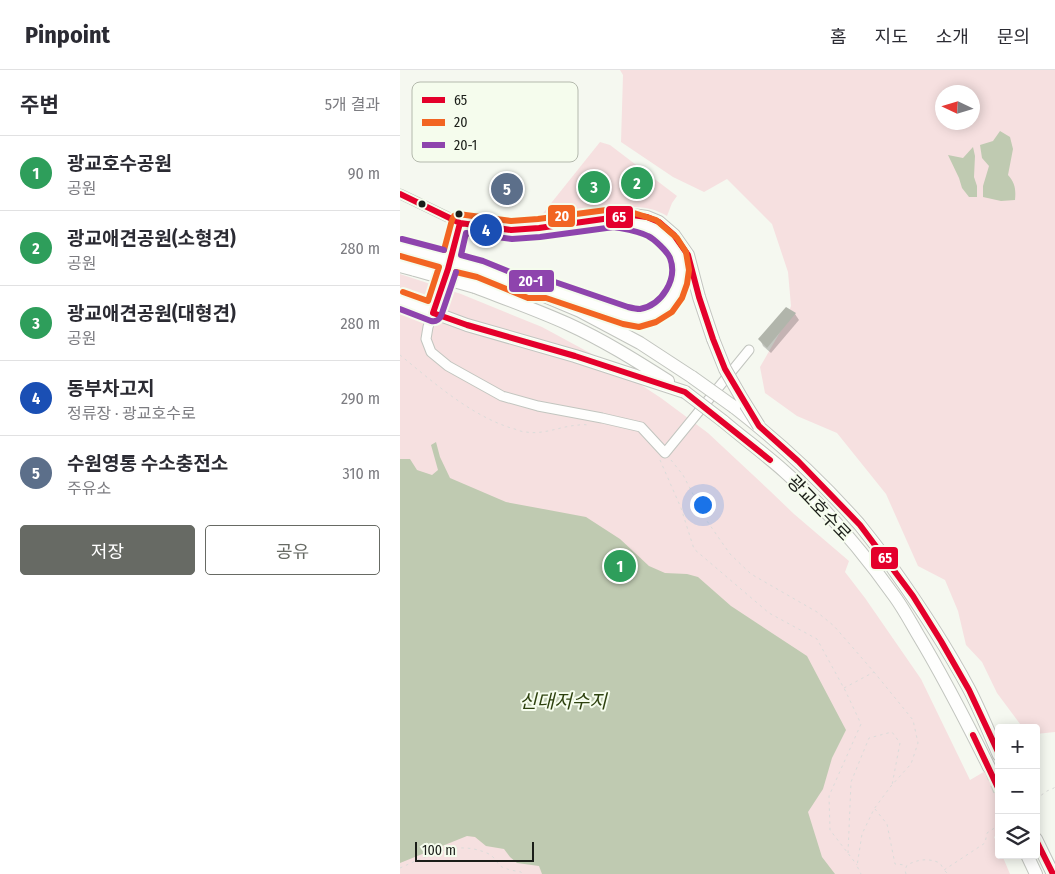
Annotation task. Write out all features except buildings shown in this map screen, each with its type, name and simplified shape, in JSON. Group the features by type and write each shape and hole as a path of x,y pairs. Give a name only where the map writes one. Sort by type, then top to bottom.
{"main road":[{"path":"460,223 511,230 540,228 632,214 659,222 674,234 688,255 712,339 725,368 759,426"},
{"path":"531,290 548,289 626,316 639,318 652,314 665,306 674,295 679,282 678,256 671,244 652,228 614,218"},
{"name":"광교호수로","path":"400,247 480,269 580,311 640,343 759,426 798,461 860,525 897,574 913,596 969,690 995,746"},
{"name":"광교호수로","path":"400,266 521,304 569,324 627,355 685,392 785,472 847,536 896,599 928,650 989,767"},
{"path":"400,300 467,325 575,356 685,392"},
{"path":"1040,848 1052,874"},
{"path":"1029,859 1036,874"}],"street":[{"path":"400,194 460,223 448,269 428,327 426,339 431,352 448,366 502,396 538,406 641,427 662,456 749,350"}],"path":[{"path":"400,355 472,410 499,424 525,432 536,433 578,425 593,425"},
{"path":"662,456 683,475 707,521 730,554 751,574 817,612 834,626 913,720 918,742 911,764 874,809 862,834 857,866"},
{"path":"662,456 694,549 769,613 817,639 844,688 860,724 828,796 830,830 861,874"},
{"path":"844,688 874,672"},
{"path":"848,854 851,782 869,738 892,732 900,743 891,786"},
{"path":"1040,796 1055,786"},
{"path":"874,809 887,824 895,864 907,865 915,861 927,859 940,863 948,874"},
{"path":"944,870 985,843 987,833 995,827"},
{"path":"400,868 443,850 466,847 490,854 502,867 523,874"},
{"path":"906,874 907,865"}],"shaded area":[{"path":"620,70 1055,70 1055,732 1040,734 1040,724 1020,724 997,693 982,662 966,645 958,611 945,580 918,566 886,494 837,433 797,416 765,393 760,367 783,327 791,306 788,272 772,224 727,179 704,192 673,177 621,142 623,75"},
{"path":"600,142 610,145 677,196 667,216 650,209 632,207 540,217"},
{"path":"400,274 461,294 542,327 603,360 661,398 708,433 794,514 849,561 845,572 921,679 970,780 995,765 995,859 1004,859 1010,874 400,874"}],"water":[{"path":"1000,131 1010,137 1013,149 1008,175 1014,186 1015,200 1001,201 983,197 983,186 989,166 982,158 980,145 993,141"},
{"path":"973,147 977,197 969,197 962,188 948,155 963,158"},
{"name":"신대저수지","path":"436,442 440,457 450,478 506,502 586,517 620,539 649,566 665,573 687,574 698,577 731,606 807,656 846,730 832,758 823,789 808,812 822,857 835,874 542,874 539,866 517,863 504,849 486,846 475,837 467,836 400,863 400,459 410,459 417,470 432,475 438,470 431,445"}],"tunnel":[{"path":"989,767 995,781"}],"transit line":[{"name":"65","path":"400,194 460,223 511,230 632,215 647,217 659,222 674,235 688,255 699,297 725,369 759,426 798,461 860,525 913,596 969,690 995,745"},
{"name":"20","path":"444,250 452,220 458,214 511,221 614,209 656,220 677,238 686,252 689,270 682,298 672,312 656,322 639,327 623,324 546,298 528,298 477,277 456,272"},
{"name":"65","path":"460,223 448,269 433,313 685,392 770,460"},
{"name":"20-1","path":"614,227 636,231 648,236 670,258 672,266 670,282 661,297 648,307 640,309 628,307 549,280 532,281 483,261 461,255 466,233 512,239 614,227"},
{"name":"20-1","path":"402,239 444,250"},
{"name":"20","path":"400,256 439,267 428,301 403,292"},
{"name":"20-1","path":"400,309 431,321 439,319 456,272"},
{"name":"65","path":"973,735 995,782"},
{"name":"65","path":"1040,848 1053,874"}],"place":[{"name":"광교애견공원(소형견)","path":"637,183"},
{"name":"광교애견공원(대형견)","path":"594,187"},
{"name":"수원영통 수소충전소","path":"507,189"},
{"name":"동부차고지","path":"486,230"},
{"name":"광교호수공원","path":"620,566"}]}
